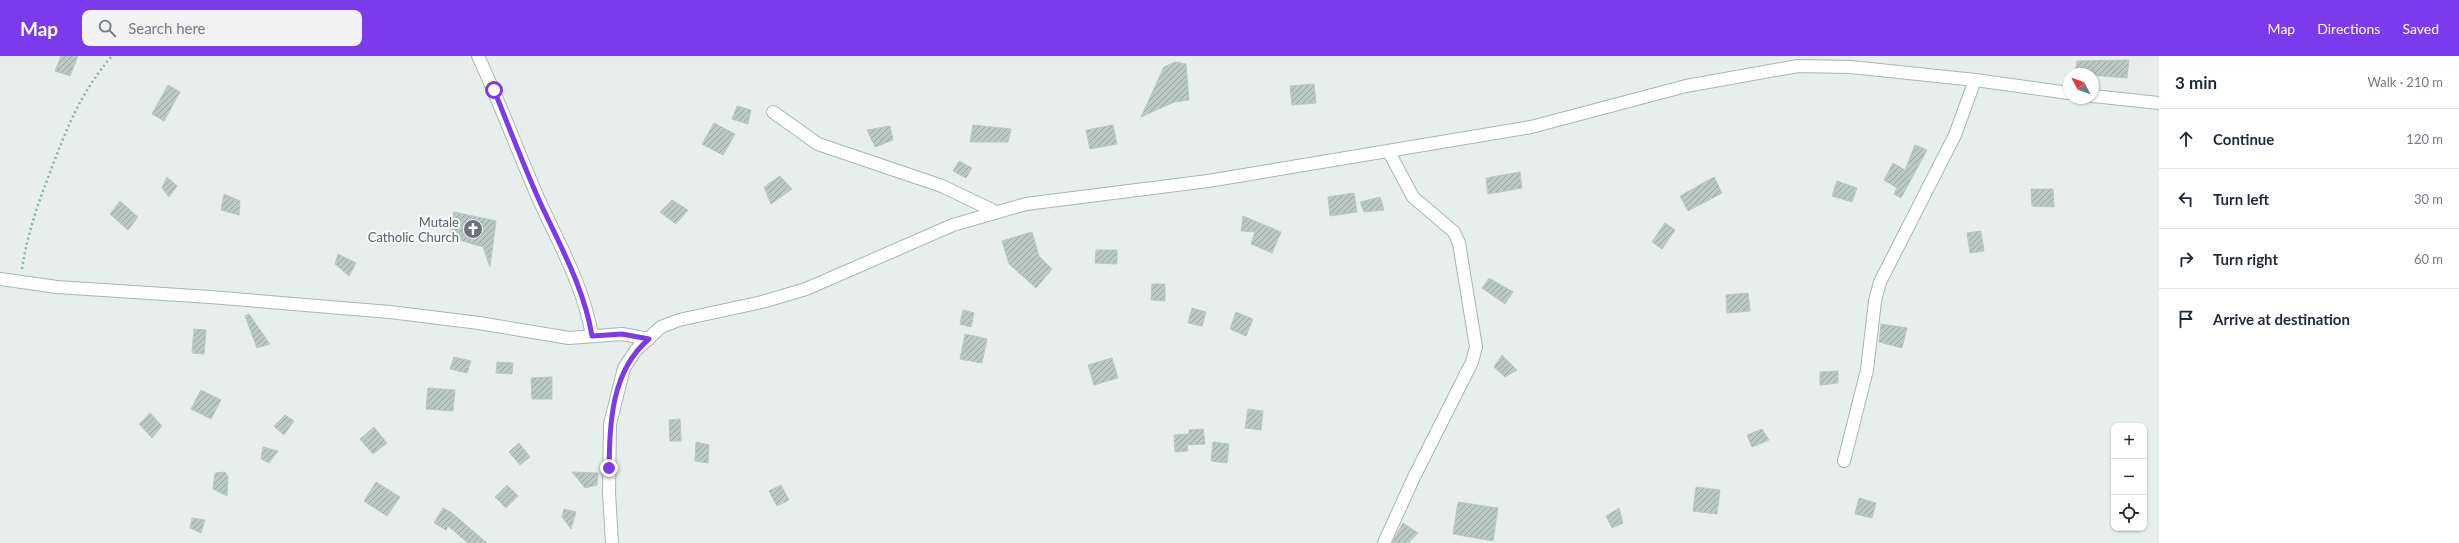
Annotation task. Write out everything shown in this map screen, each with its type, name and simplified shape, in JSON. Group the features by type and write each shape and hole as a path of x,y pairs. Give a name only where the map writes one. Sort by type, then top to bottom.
{"street":[{"path":"478,56 539,200 566,257 589,314 592,336"},
{"path":"612,543 609,492 610,424 624,368 636,350 662,327 679,320 762,302 806,289 953,225 1026,204 1208,181 1389,152 1531,127 1686,86 1798,66 1852,67 1975,80 2063,92"},
{"path":"1844,461 1866,370 1875,301 1880,282 1955,135 1975,80"},
{"path":"2099,97 2159,103"},
{"path":"773,112 818,144 942,186 996,212"},
{"path":"1384,543 1414,477 1472,362 1476,348 1460,243 1454,232 1413,197 1389,152"},
{"path":"0,279 57,287 210,296 390,312 479,323 569,338 622,334 649,339"}],"path":[{"path":"20,282 26,240 69,121 100,70 112,56"}],"building":[{"path":"61,56 78,56 70,76 55,71"},
{"path":"2129,60 2127,78 2099,76 2099,68 2076,68 2077,61"},
{"path":"1175,62 1186,64 1189,100 1174,102 1141,117 1164,67"},
{"path":"1314,84 1316,103 1292,105 1290,86"},
{"path":"168,85 180,92 164,121 152,114"},
{"path":"737,106 751,110 748,124 732,119"},
{"path":"714,123 735,134 723,155 702,144"},
{"path":"973,125 1011,129 1008,142 970,142"},
{"path":"1113,125 1117,144 1090,149 1086,130"},
{"path":"890,126 893,140 875,147 867,130"},
{"path":"1915,145 1927,150 1901,198 1894,194 1897,188 1884,180 1893,163 1905,170"},
{"path":"959,161 972,168 966,178 953,171"},
{"path":"1520,172 1522,188 1488,194 1486,178"},
{"path":"780,176 792,189 771,204 764,187"},
{"path":"167,177 177,186 169,197 162,188"},
{"path":"1714,177 1722,193 1688,211 1680,196"},
{"path":"1837,181 1857,188 1852,202 1832,196"},
{"path":"2031,189 2053,189 2054,207 2032,206"},
{"path":"1354,193 1357,212 1330,216 1328,197"},
{"path":"224,194 240,201 239,215 221,210"},
{"path":"1380,197 1384,210 1364,212 1360,202"},
{"path":"672,200 688,210 676,224 660,212"},
{"path":"120,201 138,217 128,230 110,214"},
{"name":"Mutale Catholic Church","path":"454,212 496,221 490,267 483,247 449,237"},
{"path":"1243,216 1281,232 1272,253 1251,244 1255,232 1241,231"},
{"path":"1665,223 1675,230 1662,249 1652,242"},
{"path":"1981,231 1984,251 1970,253 1967,233"},
{"path":"1032,232 1039,256 1052,269 1036,288 1009,264 1002,241"},
{"path":"1096,250 1117,250 1117,264 1095,263"},
{"path":"338,254 356,263 349,276 335,264"},
{"path":"1489,278 1513,292 1505,304 1482,288"},
{"path":"1152,284 1165,284 1165,301 1151,300"},
{"path":"1748,293 1750,311 1727,313 1726,295"},
{"path":"1192,308 1206,312 1202,326 1188,323"},
{"path":"963,310 974,313 971,327 960,324"},
{"path":"1236,312 1253,319 1246,336 1230,329"},
{"path":"249,314 270,344 257,348 245,316"},
{"path":"1881,324 1907,328 1902,348 1879,342"},
{"path":"194,329 206,330 204,354 192,353"},
{"path":"965,334 987,339 982,363 960,359"},
{"path":"1502,355 1517,370 1505,377 1494,367"},
{"path":"454,357 471,361 467,373 450,369"},
{"path":"1112,358 1118,378 1094,385 1088,365"},
{"path":"497,362 513,363 512,374 496,373"},
{"path":"1838,371 1838,383 1820,385 1820,372"},
{"path":"552,377 552,399 532,399 531,378"},
{"path":"428,388 455,390 453,411 426,409"},
{"path":"201,390 221,400 211,419 191,409"},
{"path":"1248,409 1263,411 1261,430 1245,428"},
{"path":"150,413 162,426 152,438 139,424"},
{"path":"285,415 294,421 284,435 274,426"},
{"path":"680,419 681,441 670,441 669,420"},
{"path":"374,427 387,443 373,454 360,439"},
{"path":"1203,429 1205,444 1187,445 1188,451 1175,452 1174,435 1189,434 1189,430"},
{"path":"1762,429 1769,440 1752,447 1747,435"},
{"path":"696,442 709,445 708,463 695,461"},
{"path":"1213,442 1229,444 1227,463 1211,461"},
{"path":"519,443 530,457 520,465 509,452"},
{"path":"263,447 278,451 269,463 261,459"},
{"path":"225,472 228,477 227,496 213,489 215,473"},
{"path":"572,472 598,473 597,485 585,488"},
{"path":"376,482 400,497 387,516 364,501"},
{"path":"507,485 518,496 506,508 495,497"},
{"path":"781,485 789,500 777,506 769,491"},
{"path":"1696,487 1720,490 1717,514 1693,511"},
{"path":"1859,498 1876,503 1872,518 1855,514"},
{"path":"1458,502 1498,508 1493,541 1453,534"},
{"path":"443,508 452,513 487,543 468,543 448,526 446,530 434,523"},
{"path":"1619,508 1623,523 1612,528 1606,516"},
{"path":"564,509 576,512 571,529 562,517"},
{"path":"192,518 205,520 201,533 190,528"},
{"path":"1403,523 1418,533 1408,543 1392,543"}],"place":[{"name":"Mutale Catholic Church","path":"473,229"}],"route":[{"path":"494,90 539,200 566,257 589,314 592,336 622,334 649,339 636,350 624,368 610,424 609,468"}]}
